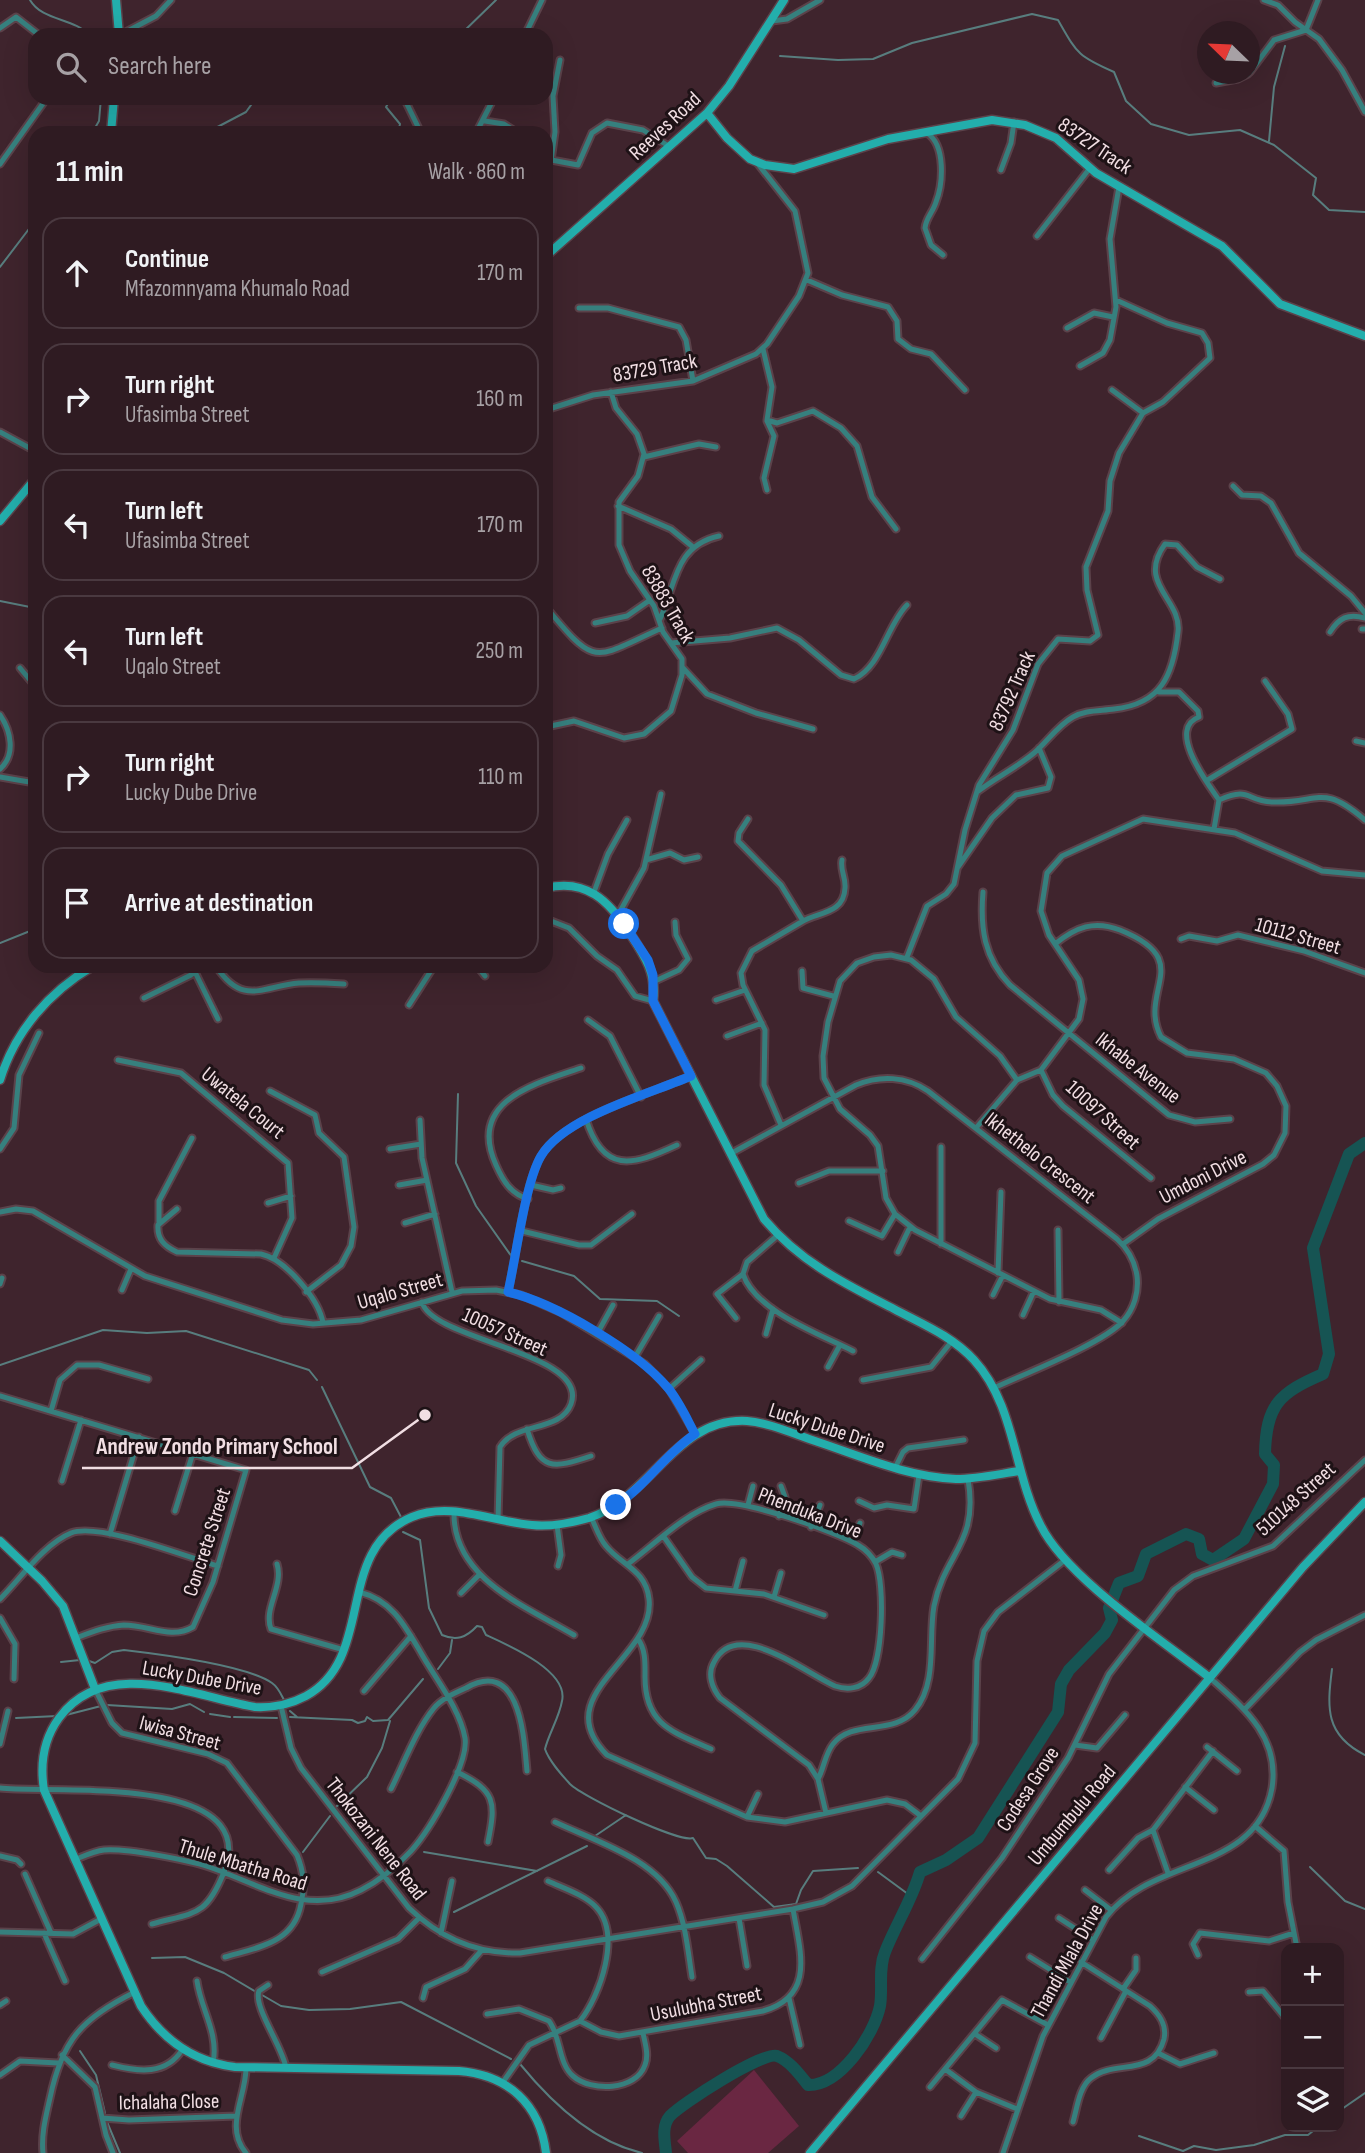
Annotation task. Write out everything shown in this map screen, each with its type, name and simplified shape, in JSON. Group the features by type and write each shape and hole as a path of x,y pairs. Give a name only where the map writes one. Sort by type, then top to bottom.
{"street":[{"path":"116,0 118,28"},
{"path":"133,28 156,16 171,0"},
{"path":"528,28 542,0"},
{"name":"Reeves Road","path":"553,250 707,113 729,86 785,0"},
{"path":"772,21 787,19 820,0"},
{"path":"1264,0 1278,5 1319,39 1342,70 1365,112"},
{"path":"1306,30 1318,0"},
{"path":"0,28 16,17 30,28"},
{"path":"1260,59 1275,40 1306,30"},
{"path":"553,140 553,96 560,60"},
{"path":"0,164 42,105"},
{"path":"112,126 113,105"},
{"path":"407,105 418,126"},
{"path":"481,126 491,105"},
{"name":"83727 Track","path":"707,113 734,146 758,163 800,169 866,144 992,120 1014,121 1056,138 1090,168 1232,253 1280,304 1365,336"},
{"path":"485,121 507,126"},
{"path":"1001,170 1011,143 1014,121"},
{"path":"553,161 578,165 592,133 607,123 643,130 670,147"},
{"path":"924,132 936,141 941,177 938,197 925,228 931,245 943,254"},
{"path":"758,163 795,211 807,280 763,349 772,387 767,420 774,436 764,478 767,491"},
{"path":"1037,236 1090,168"},
{"path":"1080,366 1098,357 1107,347 1114,317 1116,300 1110,245 1119,186"},
{"path":"807,280 842,295 866,299 888,307 897,321 898,339 911,349 931,354 965,390"},
{"name":"83792 Track","path":"907,957 925,910 951,889 976,792 1013,730 1032,675 1044,654 1058,639 1090,641 1098,635 1087,590 1087,563 1108,511 1114,464 1143,413 1163,402 1181,382 1206,364 1211,354 1206,337 1199,331 1167,323 1116,300"},
{"path":"579,308 608,308 679,327 686,340 692,381"},
{"path":"1067,328 1094,313 1114,317"},
{"name":"83729 Track","path":"553,409 611,392 692,381 763,349"},
{"path":"1112,390 1143,413"},
{"path":"611,392 616,408 637,434 643,457 638,476 623,493 618,506 671,529 693,547"},
{"path":"767,420 777,423 813,411 841,428 860,452 874,502 896,529"},
{"path":"0,432 28,447"},
{"path":"643,457 699,444 716,447"},
{"path":"1233,486 1242,495 1261,496 1271,503 1299,553 1351,596 1365,613"},
{"path":"0,520 28,491"},
{"name":"83883 Track","path":"553,725 573,721 624,738 644,734 671,711 683,668 682,659 622,555 618,538 618,506"},
{"path":"660,619 671,583 693,547 699,541 719,536"},
{"path":"1159,692 1173,653 1178,626 1173,608 1156,583 1163,547 1168,543 1177,545 1197,567 1220,579"},
{"path":"595,623 627,615 650,600"},
{"path":"671,643 730,638 777,628 799,640 841,675 854,679 865,672 895,620 907,605"},
{"path":"553,615 578,645 600,653 625,646 662,628"},
{"path":"1330,632 1336,622 1345,617 1365,618"},
{"path":"20,668 28,678"},
{"path":"683,668 707,694 756,713 813,729"},
{"path":"1206,781 1292,729 1288,714 1265,681"},
{"path":"976,792 1039,748 1067,720 1080,714 1139,705 1159,692 1179,692 1199,714 1189,725 1187,740 1195,765 1219,800 1214,829"},
{"path":"0,715 8,729 10,748 9,761 0,769"},
{"path":"1356,741 1365,743"},
{"path":"958,867 992,818 1016,796 1048,788 1051,778 1039,748"},
{"path":"0,777 28,782"},
{"path":"1219,800 1239,792 1268,802 1313,796 1334,799 1365,820"},
{"path":"618,915 642,874 661,793"},
{"path":"594,892 608,853 627,820"},
{"path":"748,820 739,833 738,841 782,885 803,921"},
{"path":"976,1128 1017,1080 1041,1070 1070,1035 1081,1012 1081,988 1075,971 1045,927 1042,902 1047,873 1062,856 1140,820 1214,829 1258,841 1322,872 1365,875"},
{"path":"646,860 670,853 684,860 698,857"},
{"path":"781,1125 764,1085 766,1039 762,1023 745,990 741,968 752,951 803,921 832,911 839,904 845,888 840,871 842,860"},
{"path":"553,887 569,885 594,892 618,915 648,960 653,982 653,1001 757,1206 778,1235 815,1267 952,1341 975,1361 994,1388 1003,1410 1019,1471 1042,1530 1065,1560 1107,1597 1210,1678"},
{"name":"Ikhabe Avenue","path":"983,892 983,937 997,970 1010,985 1169,1115 1195,1122 1230,1119"},
{"path":"553,922 569,928 597,956 617,970 635,996 646,1002 653,1001"},
{"path":"653,982 679,970 688,959 676,935 675,922"},
{"name":"Umdoni Drive","path":"1055,944 1079,928 1096,924 1110,926 1146,943 1157,954 1161,969 1154,1014 1161,1037 1187,1054 1234,1059 1254,1065 1272,1079 1286,1106 1285,1133 1269,1160 1158,1219 1123,1244"},
{"name":"10112 Street","path":"1181,939 1189,936 1217,941 1238,935 1304,951 1365,973"},
{"path":"994,1388 1101,1338 1122,1323 1096,1308 1059,1302 1034,1291 910,1227 895,1214 886,1198 880,1151 874,1140 840,1109 824,1077 822,1064 833,996 844,974 858,963 881,955 907,957 927,971 956,1017 1000,1056 1017,1080"},
{"path":"802,971 803,988 833,996"},
{"path":"0,1080 13,1048 32,1018 56,993 83,973"},
{"path":"144,998 193,973"},
{"path":"195,973 218,1019"},
{"path":"222,973 232,985 247,990 286,987 298,983 344,984"},
{"path":"409,1005 430,973"},
{"path":"716,1000 745,990"},
{"path":"588,1020 610,1037 641,1097"},
{"path":"727,1036 762,1023"},
{"path":"0,1149 14,1128 19,1075 39,1033"},
{"name":"Uwatela Court","path":"118,1060 174,1070 192,1082 225,1113 261,1138 288,1163 291,1224 274,1258"},
{"path":"528,1199 509,1187 497,1167 488,1143 492,1118 502,1104 514,1095 581,1068"},
{"name":"10097 Street","path":"1041,1070 1053,1095 1063,1106 1151,1178"},
{"path":"508,1292 531,1185 545,1150 561,1133 586,1119 691,1076"},
{"name":"Ikhethelo Crescent","path":"730,1154 864,1082 898,1079 923,1088 1123,1244 1134,1264 1138,1287 1130,1311 1122,1323"},
{"path":"270,1091 315,1115 318,1133 344,1157 352,1196 354,1227 348,1252 336,1270 306,1292"},
{"path":"586,1119 595,1144 612,1157 646,1158 677,1145"},
{"path":"420,1120 427,1180 452,1292"},
{"path":"192,1138 159,1201 160,1239 177,1252 261,1254 274,1258 289,1270 320,1310 323,1323"},
{"path":"390,1149 421,1144"},
{"path":"941,1147 941,1244"},
{"path":"799,1183 829,1171 883,1171"},
{"path":"399,1185 427,1180"},
{"path":"531,1185 561,1188"},
{"path":"993,1296 1001,1274 1001,1192"},
{"path":"268,1203 291,1196"},
{"name":"Uqalo Street","path":"0,1212 16,1209 33,1211 131,1269 166,1284 272,1317 323,1323 371,1318 452,1292 508,1292 545,1304 635,1357 669,1389 695,1434"},
{"path":"159,1222 177,1209"},
{"path":"405,1223 435,1214"},
{"path":"522,1231 587,1245 602,1239 632,1214"},
{"path":"849,1221 882,1236 895,1214"},
{"path":"898,1252 910,1227"},
{"path":"1058,1230 1059,1302"},
{"path":"736,1318 718,1294 743,1274 747,1262 778,1235"},
{"path":"122,1290 131,1269"},
{"path":"743,1274 756,1295 773,1309 853,1352"},
{"path":"1023,1315 1034,1291"},
{"name":"10057 Street","path":"422,1301 425,1311 432,1316 518,1351 568,1381 573,1398 565,1413 507,1437 499,1451 501,1497 498,1520"},
{"path":"597,1334 613,1305"},
{"path":"766,1334 773,1309"},
{"path":"635,1357 659,1317"},
{"path":"863,1380 931,1367 952,1341"},
{"path":"828,1367 840,1345"},
{"path":"669,1389 701,1360"},
{"path":"51,1411 60,1380 77,1365 99,1365 148,1379"},
{"path":"0,1396 193,1453 175,1511"},
{"path":"62,1481 82,1420"},
{"name":"Lucky Dube Drive","path":"546,2153 534,2112 520,2095 503,2082 483,2074 459,2071 246,2068 212,2063 182,2050 157,2029 135,1992 44,1790 43,1758 52,1729 71,1704 95,1689 130,1682 255,1707 281,1706 304,1697 320,1685 337,1666 344,1650 368,1557 377,1542 392,1528 420,1514 454,1511 534,1526 557,1525 591,1517 630,1496 673,1451 695,1434 723,1424 760,1423 919,1475 968,1479 1019,1471"},
{"path":"527,1429 536,1454 547,1464 562,1465 590,1456"},
{"path":"110,1534 139,1437"},
{"path":"895,1468 908,1448 964,1440"},
{"name":"Concrete Street","path":"76,1637 116,1626 182,1633 193,1627 200,1616 218,1566 246,1470 193,1453"},
{"name":"510148 Street","path":"1145,1627 1180,1584 1273,1546 1365,1460"},
{"path":"859,1501 874,1508 887,1505 914,1509 919,1475"},
{"path":"818,1779 830,1748 841,1736 899,1722 914,1712 923,1698 936,1597 971,1519 968,1479"},
{"path":"748,1506 753,1486"},
{"path":"779,1516 785,1497 781,1486"},
{"name":"Phenduka Drive","path":"628,1563 709,1506 722,1502 748,1506 853,1542 874,1562 882,1591 877,1654 873,1671 862,1685 840,1688 765,1650 741,1643 723,1650 711,1668 713,1688 720,1698 802,1758 818,1779 826,1813"},
{"name":"Umbumbulu Road","path":"810,2153 1332,1534 1365,1502"},
{"path":"811,1527 820,1505"},
{"path":"454,1511 454,1530 479,1575 574,1635"},
{"path":"591,1517 608,1549 628,1563 640,1577 649,1597 646,1625 591,1701 590,1726 596,1742 607,1755 747,1817 785,1822 887,1800 905,1804 921,1816"},
{"path":"853,1542 860,1523"},
{"path":"557,1525 561,1555 558,1566"},
{"path":"0,1599 29,1569 70,1534 97,1530 218,1566"},
{"path":"664,1537 697,1582 710,1589 774,1597 824,1615"},
{"path":"0,1541 58,1598 95,1689"},
{"path":"874,1562 891,1552 902,1555"},
{"name":"Thokozani Nene Road","path":"281,1706 291,1748 301,1768 383,1876 419,1918 441,1933 482,1950 520,1953 793,1909 823,1902 852,1886 958,1779 973,1751 979,1651 988,1624 998,1612 1065,1560"},
{"path":"734,1591 743,1561"},
{"path":"277,1564 279,1580 270,1617 271,1629 344,1650"},
{"path":"774,1597 781,1573"},
{"path":"461,1593 479,1575"},
{"name":"Thule Mbatha Road","path":"74,1860 103,1850 117,1850 202,1865 302,1902 342,1898 383,1876 419,1841 457,1772 464,1756 465,1740 447,1698 394,1611 371,1596 358,1592"},
{"path":"1245,1709 1300,1652 1316,1640 1365,1615"},
{"path":"0,1618 9,1629 15,1644 14,1679"},
{"name":"Codesa Grove","path":"922,1959 982,1886 1075,1745 1109,1674 1145,1627"},
{"path":"364,1691 411,1636"},
{"path":"638,1639 644,1654 648,1700 655,1716 671,1731 710,1749"},
{"name":"Thandi Mlala Drive","path":"1003,2153 1048,2025 1111,1910 1135,1888 1229,1849 1255,1826 1270,1795 1273,1762 1265,1736 1245,1709 1210,1678"},
{"path":"391,1789 433,1709 447,1698 480,1682 491,1682 504,1688 522,1718 527,1771"},
{"name":"Iwisa Street","path":"95,1689 112,1723 122,1733 208,1754 223,1760 237,1772 297,1855 304,1886 302,1902"},
{"path":"0,1744 8,1712"},
{"path":"1075,1745 1097,1748 1125,1715"},
{"path":"1207,1747 1237,1770"},
{"path":"1109,1870 1139,1838 1153,1830 1213,1751"},
{"path":"457,1772 479,1783 491,1796 493,1811 488,1842"},
{"path":"1185,1787 1214,1810"},
{"path":"0,1788 93,1790 147,1796 192,1805 211,1816 228,1843 229,1855 205,1907 152,1924"},
{"path":"747,1817 758,1794"},
{"path":"555,1822 653,1872 672,1894 684,1928 692,1977"},
{"path":"1255,1826 1283,1851 1296,1943"},
{"path":"1153,1830 1168,1873"},
{"path":"0,1856 22,1864"},
{"path":"25,1874 65,1981"},
{"path":"441,1933 452,1881"},
{"path":"503,2082 529,2045 580,2021 607,1963 608,1940 596,1906 548,1881"},
{"path":"1085,1890 1111,1910"},
{"path":"226,1957 285,1936 296,1923 302,1902"},
{"name":"Usulubha Street","path":"580,2021 608,2035 643,2032 763,2011 789,1998 798,1983 801,1969 793,1909"},
{"path":"322,1972 398,1939 419,1918"},
{"path":"739,1918 747,1966"},
{"path":"1059,1918 1093,1940"},
{"path":"0,1932 73,1934 101,1919"},
{"path":"1198,1955 1193,1944 1200,1933 1269,1941 1294,1933"},
{"path":"423,1998 426,1987 465,1969 482,1950"},
{"path":"1030,1957 1070,1982"},
{"path":"1101,2038 1135,1972 1136,1958"},
{"path":"1073,2122 1082,2093 1092,2077 1138,2066 1158,2053 1164,2036 1162,2019 1150,2006 1082,1962"},
{"path":"197,1981 202,2007 215,2040 212,2063"},
{"path":"268,1985 259,1991 258,2001 284,2055 286,2068"},
{"path":"1249,1992 1257,1989 1266,1994 1281,2013"},
{"path":"43,2153 45,2121 62,2055 78,2030 93,2015 135,1992"},
{"path":"789,1998 800,2045"},
{"path":"930,2087 1004,2000 1048,2025"},
{"path":"487,2014 519,2009 549,2021 568,2071 585,2084 601,2087 631,2081 642,2071 646,2059 643,2032"},
{"path":"975,2034 996,2048"},
{"path":"112,2065 134,2069 161,2068 171,2064 182,2050"},
{"path":"1158,2053 1170,2062 1180,2064 1214,2053"},
{"path":"62,2055 93,2083 113,2153"},
{"path":"0,2075 12,2064 25,2060 58,2063"},
{"path":"246,2068 236,2116 239,2142 246,2153"},
{"path":"945,2068 976,2092 1017,2109"},
{"path":"961,2116 976,2092"},
{"name":"Ichalaha Close","path":"102,2118 129,2120 236,2116"}],"shaded area":[{"path":"754,2070 799,2126 768,2153 688,2153 677,2141"}],"waterway":[{"path":"30,0 42,12 81,28"},
{"path":"467,28 496,0"},
{"path":"780,56 838,60 873,59 912,43 1032,14 1058,20 1079,52 1092,62 1114,72 1126,101 1151,124 1189,135 1240,130 1274,145 1316,178 1313,195 1329,210 1365,212"},
{"path":"1269,141 1274,87 1285,46"},
{"path":"96,126 100,105"},
{"path":"219,126 246,112 251,105"},
{"path":"387,105 400,126"},
{"path":"0,267 28,230"},
{"path":"0,601 28,607"},
{"path":"0,943 28,932"},
{"path":"458,1094 456,1163 476,1206 512,1257"},
{"path":"666,2153 665,2129 670,2116 705,2090 740,2070 777,2056 790,2065 808,2085 832,2077 854,2057 876,2018 881,1999 883,1958 920,1872 946,1860 978,1838 1058,1712 1061,1684 1069,1670 1105,1633 1112,1620 1109,1608 1119,1583 1138,1576 1146,1554 1186,1534 1199,1539 1202,1554 1213,1560 1244,1539 1273,1484 1274,1465 1265,1454 1272,1412 1286,1395 1323,1374 1329,1354 1313,1248 1349,1154 1365,1143"},
{"path":"522,1261 574,1276 600,1299 657,1301 679,1316"},
{"path":"0,1365 103,1330 147,1333 186,1331 309,1370 317,1380"},
{"path":"322,1387 370,1487 391,1498 402,1519"},
{"path":"403,1532 420,1540 429,1608 442,1635 461,1637 477,1626 482,1627 486,1635 535,1660 556,1679 562,1690 562,1701 545,1749 559,1772 578,1790 651,1827 684,1838 693,1838 706,1858 716,1859 727,1866 774,1907 796,1904 813,1871 858,1868"},
{"path":"438,1669 450,1653 452,1640"},
{"path":"89,1661 95,1663 112,1652 124,1650 201,1661 260,1677 274,1685 284,1700"},
{"path":"61,1662 80,1660"},
{"path":"1332,1669 1329,1696 1332,1719 1342,1739 1365,1755"},
{"path":"290,1717 352,1720 358,1723 365,1721 367,1717 373,1721 388,1720 423,1679"},
{"path":"107,1705 172,1709 190,1704 204,1712"},
{"path":"66,1715 101,1706"},
{"path":"290,1711 297,1717"},
{"path":"210,1714 230,1717"},
{"path":"16,1718 57,1716"},
{"path":"234,1717 277,1718"},
{"path":"336,1807 367,1777 382,1748 390,1721"},
{"path":"595,1836 626,1815"},
{"path":"303,1852 330,1816"},
{"path":"454,1912 587,1846"},
{"path":"424,1852 537,1871"},
{"path":"1310,1867 1345,1901 1365,1909"},
{"path":"878,1872 912,1897"},
{"path":"152,1958 185,1957 224,1973 256,1992"},
{"path":"262,1995 281,2006 309,2010 350,2009 401,2002 511,2059"},
{"path":"80,2051 96,2075 105,2113"},
{"path":"520,2064 545,2092 590,2130 624,2148 642,2153"},
{"path":"1344,2108 1365,2093"},
{"path":"107,2122 120,2153"},
{"path":"1139,2136 1183,2151 1194,2146 1216,2150 1254,2145 1285,2135 1308,2135 1312,2132"}],"place":[{"name":"Andrew Zondo Primary School","path":"425,1415"}],"route":[{"path":"616,1505 639,1488 673,1451 695,1434 669,1389 645,1364 545,1304 508,1292 531,1185 537,1164 545,1150 578,1122 691,1076 653,1001 653,975 648,960 624,924"}]}
